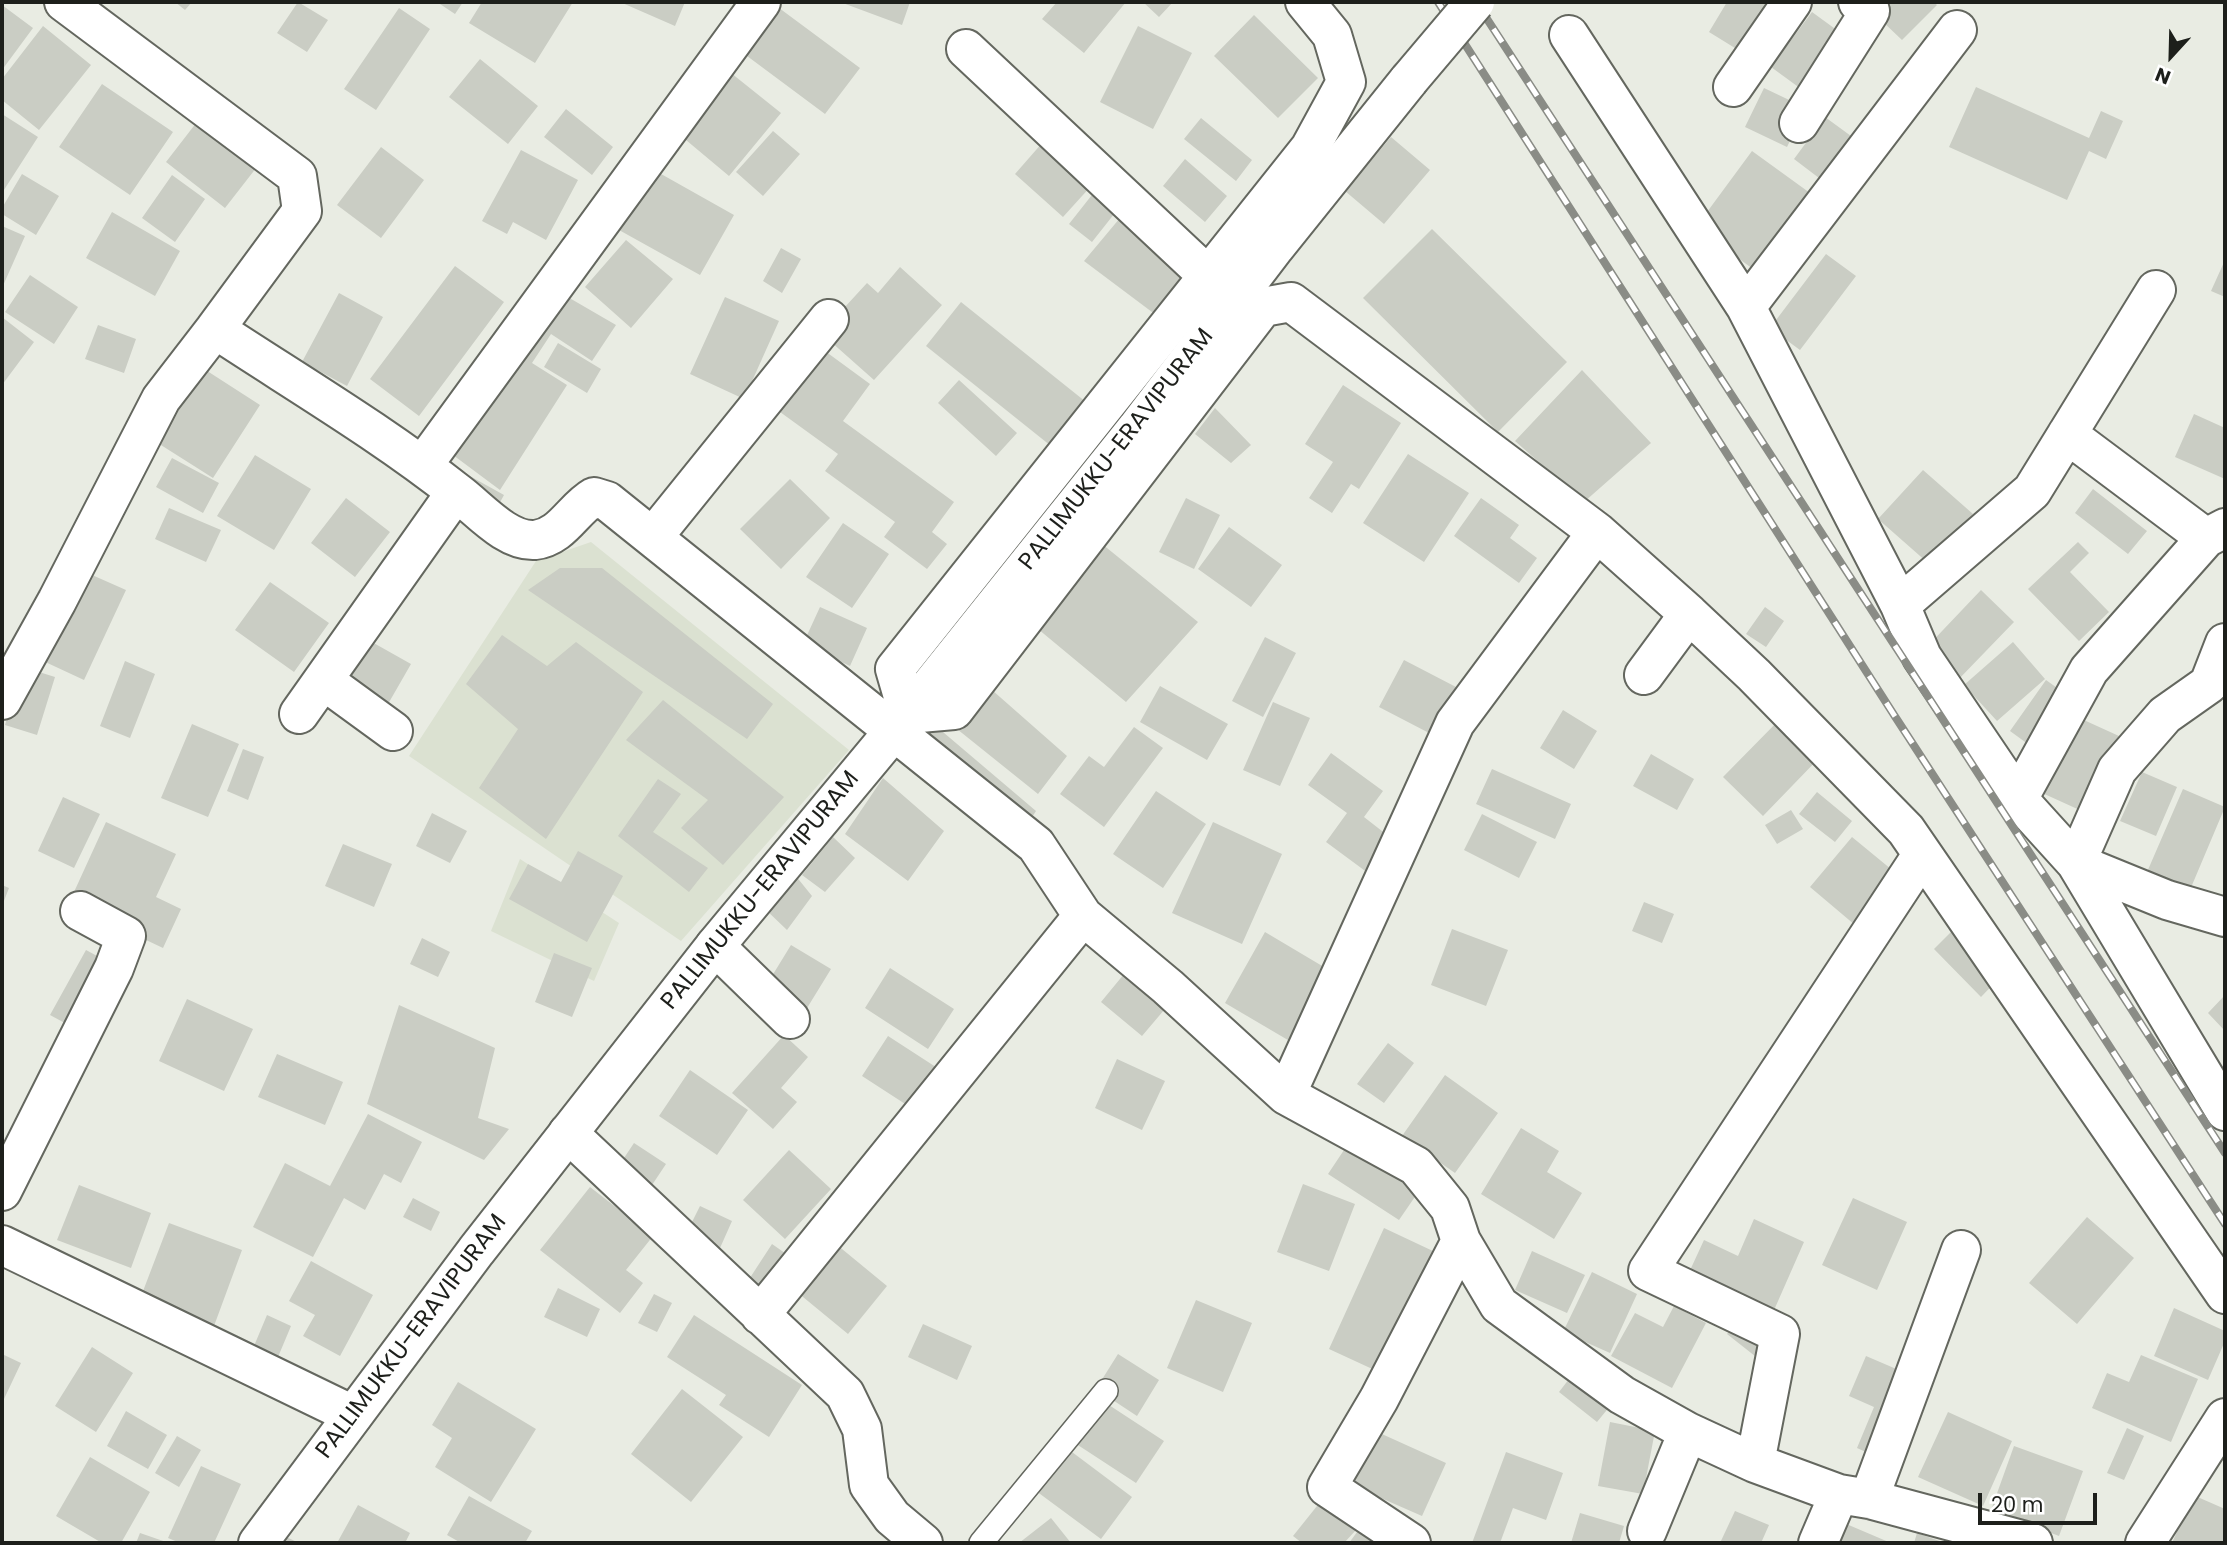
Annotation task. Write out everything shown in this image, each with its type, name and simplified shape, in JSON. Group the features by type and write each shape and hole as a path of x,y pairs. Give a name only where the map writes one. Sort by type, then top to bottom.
{"street":[{"path":"2,700 57,601 161,398 302,211 297,176 64,2"},
{"path":"423,466 761,2"},
{"path":"909,712 895,669 1310,148 1346,82 1332,35 1305,2"},
{"name":"PALLIMUKKU-ERAVIPURAM","path":"258,1543 568,1133 715,946 909,712 1137,428 1275,247 1475,2"},
{"path":"1733,87 1792,2"},
{"path":"1799,123 1870,11 1858,2"},
{"path":"1746,307 1957,30"},
{"path":"1569,35 1746,307 1900,605 1922,657 2018,799 2076,863 2225,1111"},
{"path":"966,49 1208,276"},
{"path":"1900,605 2032,491 2156,290"},
{"path":"909,712 954,710 1263,307 1291,302 1597,532 1754,675 1906,830 2225,1294"},
{"path":"653,537 829,319"},
{"path":"215,329 423,466 513,536 535,540 558,533 581,504 594,497 607,500 653,537 909,712 1036,845 1083,916 1168,987 1286,1095 1416,1166 1450,1208 1461,1241 1499,1305 1622,1395 1688,1432 1755,1463 1971,1536 2033,1543"},
{"path":"2018,799 2089,670 2216,533 2067,434"},
{"path":"299,714 456,492"},
{"path":"1286,1095 1455,723 1597,532"},
{"path":"1644,675 1689,614"},
{"path":"2076,863 2117,770 2165,715 2209,684 2225,643"},
{"path":"323,680 393,732"},
{"path":"1755,1463 1780,1334 1648,1271 1922,855"},
{"path":"2076,863 2167,900 2225,917"},
{"path":"2,1191 114,968 126,936 80,911"},
{"path":"760,1315 1083,916"},
{"path":"715,946 790,1019"},
{"path":"568,1133 845,1394 862,1429 869,1485 892,1517 923,1543"},
{"path":"1411,1543 1327,1487 1379,1399 1461,1241"},
{"path":"2,1245 353,1415"},
{"path":"1818,1543 1854,1496 1961,1250"},
{"path":"2145,1543 2225,1418"},
{"path":"1647,1531 1688,1432"}],"lane":[{"path":"981,1543 1106,1391"}],"shaded area":[{"path":"591,542 849,750 681,941 409,756 536,561"},
{"path":"520,859 619,923 594,981 491,931"}],"building":[{"path":"175,2 192,2 185,10"},
{"path":"298,2 328,20 307,52 277,33"},
{"path":"437,2 463,2 455,14"},
{"path":"482,2 573,2 535,63 469,23"},
{"path":"620,2 685,2 675,26"},
{"path":"771,2 860,68 825,114 735,47"},
{"path":"840,2 910,2 902,25"},
{"path":"1057,2 1126,2 1084,53 1042,19"},
{"path":"1143,2 1173,2 1159,17"},
{"path":"1727,2 1793,2 1756,61 1709,32"},
{"path":"1862,2 1934,2 1937,5 1902,40"},
{"path":"2,5 33,28 2,70"},
{"path":"399,8 430,29 376,110 344,89"},
{"path":"1812,12 1849,39 1808,94 1771,67"},
{"path":"1254,15 1318,78 1278,118 1214,56"},
{"path":"43,26 91,65 39,130 2,100 2,79"},
{"path":"1138,26 1192,53 1153,129 1100,102"},
{"path":"480,59 538,106 508,144 449,97"},
{"path":"731,73 781,113 729,176 680,135"},
{"path":"102,84 173,132 130,195 59,147"},
{"path":"1976,87 2089,138 2101,111 2123,121 2106,159 2089,151 2067,200 1949,147"},
{"path":"1764,88 1806,108 1787,147 1745,127"},
{"path":"566,109 613,147 592,175 544,137"},
{"path":"2,114 38,137 2,193"},
{"path":"1825,117 1851,136 1819,178 1794,159"},
{"path":"200,118 260,163 225,208 166,162"},
{"path":"1201,118 1252,160 1236,181 1184,139"},
{"path":"773,131 800,154 763,196 736,172"},
{"path":"1391,137 1430,170 1384,224 1345,191"},
{"path":"1043,142 1092,185 1063,217 1015,174"},
{"path":"381,147 424,180 381,238 337,205"},
{"path":"521,150 578,180 546,240 513,222 507,234 482,221"},
{"path":"1752,151 1810,193 1753,269 1696,227"},
{"path":"1185,159 1227,196 1205,222 1163,186"},
{"path":"654,170 734,215 700,275 619,230"},
{"path":"22,174 59,196 36,235 2,214 2,208"},
{"path":"172,175 205,199 175,242 142,218"},
{"path":"1099,186 1122,204 1092,242 1069,224"},
{"path":"112,212 180,251 155,296 86,258"},
{"path":"1125,212 1185,277 1156,315 1084,261"},
{"path":"2,226 25,236 2,288"},
{"path":"1432,229 1567,362 1498,432 1363,298"},
{"path":"626,240 673,279 631,328 585,287"},
{"path":"781,248 801,259 782,293 763,281"},
{"path":"1826,254 1856,276 1800,350 1770,328"},
{"path":"2225,260 2225,297 2211,291"},
{"path":"455,266 504,302 419,416 370,379"},
{"path":"900,267 942,305 874,380 821,333 867,283 878,293"},
{"path":"30,275 78,307 54,344 5,312"},
{"path":"339,293 383,317 347,386 302,362"},
{"path":"566,296 616,325 592,361 551,334 532,363 567,385 500,490 453,455"},
{"path":"725,297 779,321 744,399 690,374"},
{"path":"961,302 1096,410 1061,454 926,346"},
{"path":"2,317 34,342 2,385"},
{"path":"98,325 136,339 124,373 85,359"},
{"path":"558,343 601,369 587,393 544,367"},
{"path":"814,343 870,384 843,421 954,502 932,532 947,544 927,569 884,537 895,522 825,471 838,454 769,404"},
{"path":"201,367 260,405 213,478 153,440"},
{"path":"1582,370 1651,443 1584,502 1515,441"},
{"path":"959,380 1017,433 996,456 938,403"},
{"path":"1343,385 1401,423 1359,489 1351,484 1332,513 1309,498 1333,462 1305,444"},
{"path":"1215,408 1251,445 1231,463 1195,434"},
{"path":"2194,414 2225,428 2225,479 2175,457"},
{"path":"1408,454 1469,493 1424,562 1363,523"},
{"path":"255,455 311,489 274,550 217,516"},
{"path":"172,458 219,483 203,513 156,487"},
{"path":"459,470 504,495 492,517"},
{"path":"1923,470 1973,514 1928,563 1878,519"},
{"path":"790,479 830,518 781,569 740,529"},
{"path":"2093,489 2147,531 2128,554 2075,513"},
{"path":"346,498 390,532 355,577 311,543"},
{"path":"1186,498 1220,515 1194,569 1159,552"},
{"path":"1481,498 1519,525 1510,538 1537,558 1519,583 1454,536"},
{"path":"169,508 221,530 206,562 155,539"},
{"path":"843,523 889,554 852,608 806,577"},
{"path":"1229,527 1282,565 1251,607 1198,569"},
{"path":"1091,535 1198,622 1126,702 1032,624"},
{"path":"2078,542 2089,553 2070,572 2109,612 2079,641 2028,589"},
{"path":"560,568 602,568 773,704 747,739 528,590"},
{"path":"83,571 126,590 84,680 41,660"},
{"path":"270,582 329,623 294,672 235,630"},
{"path":"1981,590 2014,622 1956,682 1924,650"},
{"path":"820,607 867,628 850,666 803,644"},
{"path":"1765,607 1784,621 1766,647 1746,634"},
{"path":"502,635 547,666 576,642 643,692 546,839 479,788 518,729 466,684"},
{"path":"363,637 411,664 384,711 336,683"},
{"path":"1265,637 1296,653 1263,717 1232,701"},
{"path":"2013,642 2045,679 1997,721 1964,685"},
{"path":"1404,660 1456,687 1431,734 1379,707"},
{"path":"125,661 155,674 130,738 100,726"},
{"path":"23,667 55,677 37,735 5,725"},
{"path":"2046,680 2067,695 2032,747 2010,731"},
{"path":"1160,686 1228,724 1207,760 1140,722"},
{"path":"992,690 1067,756 1038,794 957,729"},
{"path":"663,700 784,797 723,865 681,828 708,800 626,740"},
{"path":"1273,702 1310,718 1280,786 1243,770"},
{"path":"1563,710 1597,731 1574,769 1540,748"},
{"path":"2075,716 2119,736 2084,812 2040,792"},
{"path":"1781,718 1821,756 1763,816 1723,777"},
{"path":"930,721 1036,811 1025,828 912,734"},
{"path":"192,724 239,744 208,817 161,798"},
{"path":"1134,727 1163,748 1104,827 1060,794 1089,756 1104,767"},
{"path":"243,749 264,757 248,800 227,791"},
{"path":"1331,753 1383,791 1364,817 1396,842 1372,876 1326,842 1347,813 1308,785"},
{"path":"1651,754 1694,779 1677,810 1633,786"},
{"path":"1492,769 1571,804 1555,839 1476,804"},
{"path":"2142,772 2177,787 2156,836 2120,821"},
{"path":"883,778 944,831 908,881 845,834"},
{"path":"658,779 681,794 653,832 708,868 689,892 618,836"},
{"path":"2183,789 2225,807 2187,897 2144,879"},
{"path":"1156,791 1206,824 1163,888 1113,854"},
{"path":"1817,792 1852,821 1835,842 1799,814"},
{"path":"63,797 100,814 74,868 38,851"},
{"path":"1791,810 1803,829 1777,844 1765,825"},
{"path":"432,813 467,831 450,863 416,846"},
{"path":"1482,814 1537,842 1519,878 1464,850"},
{"path":"106,822 176,854 156,897 181,909 163,948 106,921 112,910 74,892"},
{"path":"1213,822 1282,854 1242,944 1172,913"},
{"path":"833,837 855,858 825,892 802,875"},
{"path":"1852,837 1897,874 1855,925 1810,887"},
{"path":"343,844 392,864 374,907 325,886"},
{"path":"578,851 623,876 587,942 509,899 528,864 561,882"},
{"path":"795,875 812,896 787,930 764,908"},
{"path":"2,885 9,888 2,906"},
{"path":"1644,902 1674,914 1662,943 1632,931"},
{"path":"1957,926 2004,973 1981,997 1934,949"},
{"path":"1452,929 1508,950 1486,1006 1431,985"},
{"path":"1265,932 1334,973 1293,1043 1225,1003"},
{"path":"422,938 450,952 438,977 410,964"},
{"path":"791,945 831,969 804,1013 764,989"},
{"path":"86,950 123,970 87,1035 50,1015"},
{"path":"554,953 592,968 572,1017 535,1002"},
{"path":"890,968 954,1009 928,1049 865,1008"},
{"path":"1129,968 1170,1003 1142,1036 1101,1002"},
{"path":"2225,995 2225,1031 2208,1013"},
{"path":"187,999 253,1029 224,1091 159,1061"},
{"path":"399,1005 495,1048 478,1118 509,1129 484,1160 367,1104"},
{"path":"784,1035 808,1057 781,1088 797,1102 773,1129 732,1093"},
{"path":"888,1036 942,1071 916,1111 862,1076"},
{"path":"1388,1043 1414,1063 1384,1103 1357,1084"},
{"path":"277,1054 343,1082 325,1125 258,1097"},
{"path":"1117,1059 1165,1081 1142,1130 1095,1108"},
{"path":"690,1070 748,1110 717,1155 659,1116"},
{"path":"1445,1075 1498,1113 1455,1173 1402,1136"},
{"path":"368,1114 422,1142 401,1183 384,1174 365,1210 344,1198 313,1257 253,1227 285,1163 330,1186"},
{"path":"1521,1128 1559,1151 1547,1172 1582,1193 1554,1239 1481,1194"},
{"path":"1350,1141 1421,1188 1399,1220 1328,1174"},
{"path":"634,1143 666,1164 648,1191 616,1170"},
{"path":"789,1150 831,1189 785,1239 743,1200"},
{"path":"1303,1184 1355,1204 1329,1271 1277,1252"},
{"path":"79,1185 151,1213 131,1268 57,1240"},
{"path":"590,1187 653,1236 626,1270 643,1283 620,1313 540,1250"},
{"path":"413,1198 440,1212 431,1231 403,1217"},
{"path":"1853,1198 1907,1222 1877,1290 1822,1265"},
{"path":"700,1206 732,1221 720,1248 687,1232"},
{"path":"2087,1217 2134,1258 2077,1324 2029,1283"},
{"path":"1754,1219 1804,1242 1771,1317 1686,1279 1704,1240 1738,1256"},
{"path":"169,1223 242,1250 214,1326 140,1299"},
{"path":"1384,1228 1435,1252 1381,1373 1329,1349"},
{"path":"825,1235 887,1286 848,1334 786,1283"},
{"path":"772,1244 792,1258 764,1300 744,1287"},
{"path":"1532,1251 1585,1275 1567,1313 1515,1290"},
{"path":"311,1261 373,1295 340,1356 303,1336 315,1315 289,1301"},
{"path":"1592,1272 1637,1294 1610,1353 1563,1332"},
{"path":"558,1288 600,1309 587,1337 544,1317"},
{"path":"654,1294 672,1303 657,1332 638,1323"},
{"path":"1196,1300 1252,1323 1223,1392 1167,1368"},
{"path":"1674,1306 1706,1323 1672,1388 1611,1356 1635,1313 1663,1327"},
{"path":"2174,1308 2225,1331 2225,1341 2208,1380 2154,1356"},
{"path":"267,1315 291,1326 265,1388 241,1377"},
{"path":"694,1315 802,1385 769,1437 719,1405 726,1395 667,1357"},
{"path":"1741,1317 1774,1343 1760,1360 1727,1334"},
{"path":"923,1324 972,1346 957,1380 908,1357"},
{"path":"92,1347 133,1373 96,1432 55,1406"},
{"path":"2,1354 21,1363 4,1399 2,1398"},
{"path":"1118,1354 1159,1380 1137,1416 1096,1389"},
{"path":"2141,1355 2198,1379 2171,1442 2092,1408 2107,1373 2129,1382"},
{"path":"1866,1356 1922,1380 1888,1462 1857,1448 1874,1407 1849,1396"},
{"path":"1576,1370 1615,1400 1597,1422 1559,1392"},
{"path":"458,1382 536,1429 491,1502 435,1467 452,1438 432,1425"},
{"path":"682,1389 743,1437 691,1502 631,1454"},
{"path":"1089,1392 1164,1441 1136,1483 1061,1434"},
{"path":"126,1411 167,1435 148,1469 107,1446"},
{"path":"1948,1412 2012,1441 1983,1506 1918,1477"},
{"path":"1610,1422 1655,1431 1643,1494 1598,1486"},
{"path":"2127,1428 2144,1436 2124,1480 2107,1473"},
{"path":"1373,1430 1446,1463 1422,1516 1349,1484"},
{"path":"177,1436 201,1450 179,1487 155,1473"},
{"path":"1064,1446 1132,1497 1101,1539 1032,1488"},
{"path":"2014,1446 2083,1471 2059,1536 1991,1510"},
{"path":"1506,1452 1563,1473 1546,1520 1513,1508 1500,1543 1472,1543"},
{"path":"90,1457 150,1492 121,1543 102,1543 56,1516"},
{"path":"201,1466 241,1484 214,1543 180,1543 168,1538"},
{"path":"2193,1495 2225,1509 2225,1543 2172,1543"},
{"path":"469,1496 532,1531 525,1543 461,1543 447,1535"},
{"path":"1321,1501 1356,1530 1344,1543 1302,1543 1293,1536"},
{"path":"358,1505 410,1533 405,1543 337,1543"},
{"path":"1735,1511 1769,1525 1761,1543 1720,1543"},
{"path":"1580,1513 1624,1526 1619,1543 1571,1543"},
{"path":"1051,1518 1071,1543 1019,1543"},
{"path":"1844,1523 1891,1543 1835,1543"},
{"path":"1360,1528 1382,1543 1349,1543"},
{"path":"140,1533 169,1543 136,1543"},
{"path":"1917,1533 1945,1543 1914,1543"},
{"path":"282,1535 299,1543 278,1543"}],"railway":[{"path":"1438,2 1896,718 2225,1224"},
{"path":"1476,2 2225,1153"}]}
